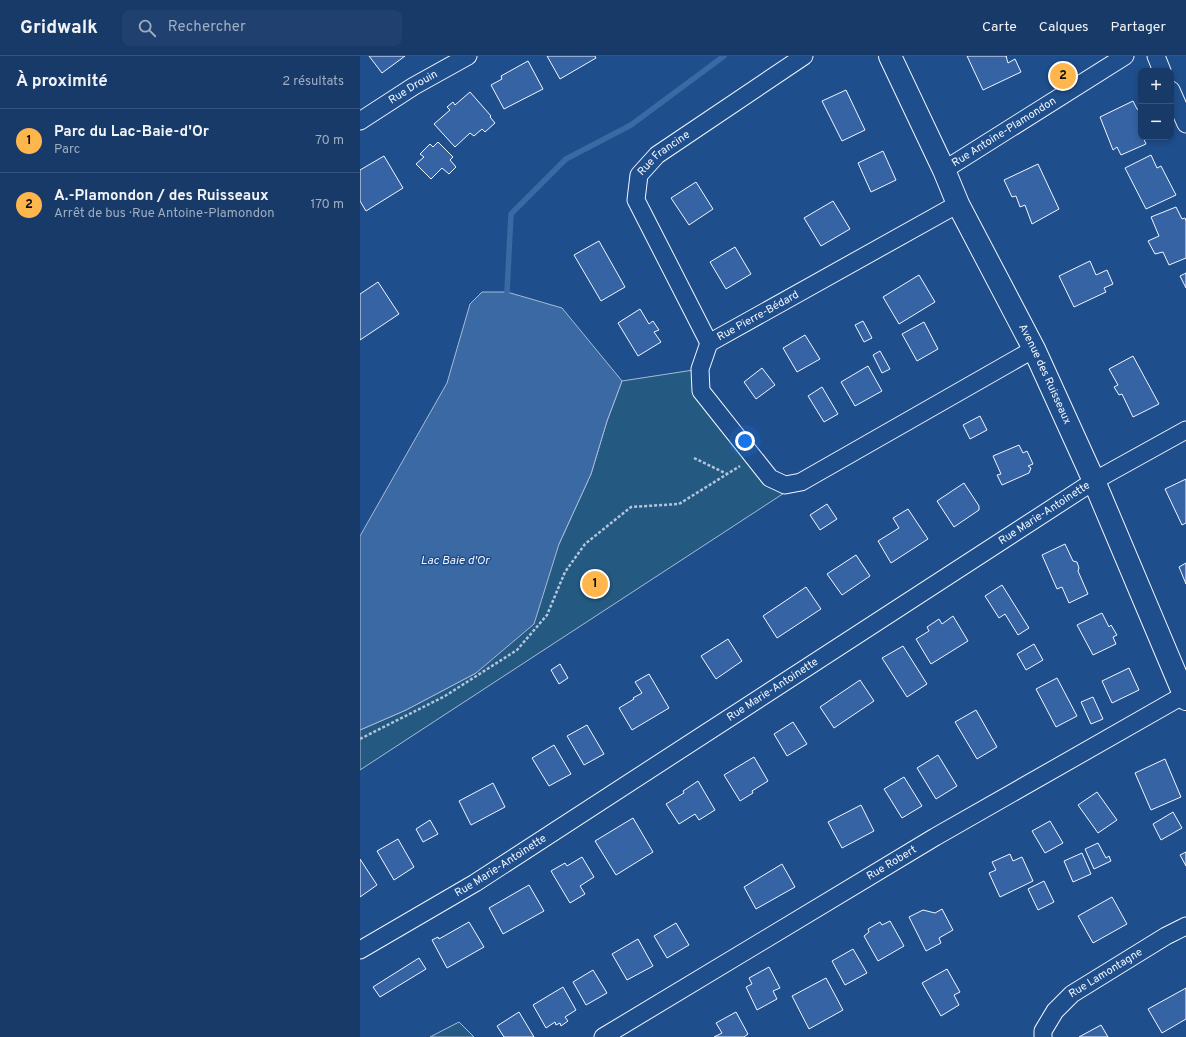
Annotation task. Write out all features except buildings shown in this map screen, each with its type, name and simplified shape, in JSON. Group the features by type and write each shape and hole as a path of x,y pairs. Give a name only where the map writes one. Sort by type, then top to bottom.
{"street":[{"name":"Rue Drouin","path":"360,121 414,86 468,56"},
{"name":"Rue Francine","path":"709,343 636,200 639,175 657,155 804,56"},
{"name":"Avenue des Ruisseaux","path":"890,56 944,170 958,204 1034,349 1094,481 1185,696"},
{"name":"Rue Antoine-Plamondon","path":"944,170 1125,56"},
{"path":"1156,56 1161,68"},
{"path":"1174,97 1186,124"},
{"name":"Rue Pierre-Bédard","path":"958,204 709,343 700,369 700,391 770,478 785,485 800,482 1034,349"},
{"name":"Rue Marie-Antoinette","path":"360,950 475,884 1094,481 1186,430"},
{"name":"Rue Robert","path":"603,1037 936,837 1185,696"},
{"name":"Rue Lamontagne","path":"1043,1037 1043,1031 1055,1012 1072,994 1166,936 1186,926"}],"path":[{"path":"694,458 727,474"},
{"path":"360,739 445,696 517,650 547,615 565,572 585,544 631,507 679,504 754,458"}],"shaded area":[{"path":"700,369 701,391 770,478 801,482 360,770 360,730 406,710 476,673 559,544 591,474 607,421 622,381"},
{"path":"459,1022 474,1037 430,1037"}],"water":[{"name":"Lac Baie d'Or","path":"482,292 507,292 562,308 622,381 607,421 591,474 559,544 534,624 476,673 406,710 360,730 360,536 447,383 470,304"}],"waterway":[{"path":"507,292 511,214 566,159 631,125 724,56"}],"place":[{"name":"A.-Plamondon / des Ruisseaux","path":"1063,76"},
{"name":"Parc du Lac-Baie-d'Or","path":"595,584"}]}
